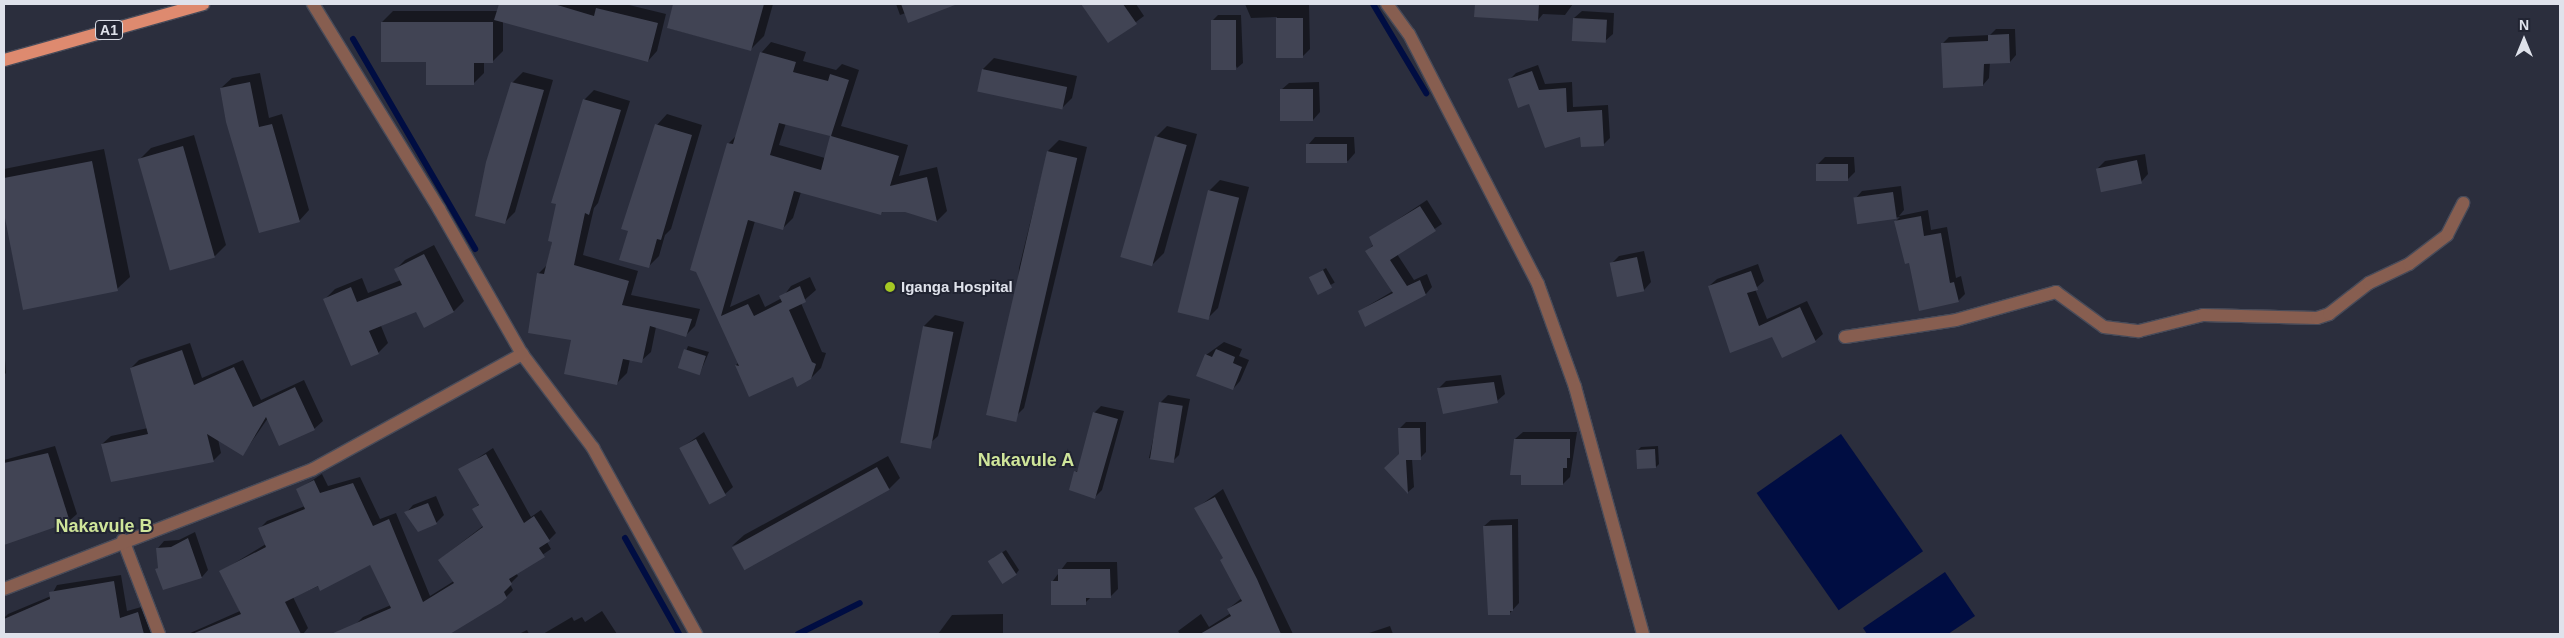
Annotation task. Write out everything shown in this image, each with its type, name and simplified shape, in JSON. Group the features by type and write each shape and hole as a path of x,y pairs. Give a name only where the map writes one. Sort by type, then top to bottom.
{"main road":[{"name":"A1","path":"7,57 203,4"}],"street":[{"path":"313,4 439,209 522,354 593,448 696,634"},
{"path":"1387,4 1409,34 1538,284 1575,387 1643,634"},
{"path":"1845,337 1956,320 2056,292 2104,326 2139,331 2203,315 2317,318 2328,314 2369,283 2409,264 2447,235 2463,203"},
{"path":"4,589 123,540 313,469 522,354"},
{"path":"123,540 159,634"}],"shaded area":[{"path":"1841,434 1923,551 1839,610 1757,493"},
{"path":"1945,572 1975,616 1948,634 1867,634 1863,628"}],"building":[{"path":"499,4 554,4 594,16 596,8 658,23 648,62 494,20"},
{"path":"673,4 764,4 751,51 667,28"},
{"path":"901,4 955,4 955,5 908,23"},
{"path":"1081,4 1123,4 1137,24 1108,43"},
{"path":"1475,4 1539,4 1538,21 1474,17"},
{"path":"1276,18 1303,18 1303,58 1276,58"},
{"path":"1573,18 1607,20 1606,43 1572,41"},
{"path":"1211,20 1236,20 1236,70 1211,70"},
{"path":"381,22 493,22 493,63 474,63 474,85 426,85 426,62 381,62"},
{"path":"2009,34 2010,63 1984,64 1983,86 1943,88 1941,43 1988,41 1988,35"},
{"path":"760,52 796,62 793,72 828,81 830,74 849,80 831,136 899,156 890,186 927,177 937,222 905,212 882,212 881,215 794,191 783,230 748,220 721,316 748,304 754,316 782,302 779,296 800,286 806,302 789,310 812,362 816,364 811,379 797,387 793,377 749,397 735,365 739,366 696,272 690,270 727,143 733,144","holes":["779,123 830,136 821,170 770,155"]},
{"path":"982,69 1067,87 1062,110 977,91"},
{"path":"1532,71 1539,90 1566,88 1567,112 1602,110 1604,146 1581,147 1580,137 1545,148 1529,104 1518,108 1508,79"},
{"path":"250,82 259,127 272,124 300,222 259,233 226,122 220,88"},
{"path":"511,82 544,90 505,224 475,216 486,162"},
{"path":"1280,89 1313,89 1313,121 1280,121"},
{"path":"583,99 621,110 589,215 585,213 574,265 629,281 622,305 692,319 686,337 650,326 642,363 623,359 617,385 564,374 571,340 528,333 537,273 544,274 552,242 548,241 556,204 551,203"},
{"path":"655,124 692,135 661,240 657,239 649,268 619,260 628,231 621,229"},
{"path":"1155,136 1187,145 1152,266 1120,257"},
{"path":"1306,144 1347,144 1347,163 1306,163"},
{"path":"183,146 215,258 170,270 138,159"},
{"path":"1047,151 1077,158 1016,422 986,415"},
{"path":"2137,160 2142,183 2101,192 2096,169"},
{"path":"92,161 118,291 23,310 4,213 4,178"},
{"path":"1816,164 1848,164 1848,181 1816,181"},
{"path":"1208,190 1239,198 1209,320 1178,312"},
{"path":"1893,192 1897,219 1857,224 1853,198"},
{"path":"1420,206 1436,231 1390,260 1407,286 1420,280 1426,295 1365,327 1358,311 1393,293 1365,251 1373,246 1369,237"},
{"path":"1921,216 1924,236 1941,233 1950,283 1954,282 1959,302 1919,311 1909,263 1905,264 1894,221"},
{"path":"424,254 454,312 424,328 416,312 369,331 379,354 351,366 323,299 351,287 357,302 402,285 394,269"},
{"path":"1637,257 1644,291 1617,297 1610,263"},
{"path":"1323,270 1332,288 1318,295 1309,277"},
{"path":"1751,271 1758,290 1747,293 1759,326 1800,307 1816,342 1782,358 1772,337 1730,353 1708,286"},
{"path":"923,326 953,332 931,449 900,443"},
{"path":"684,349 706,356 700,375 678,368"},
{"path":"1216,349 1235,357 1233,363 1242,367 1233,390 1196,376 1205,354 1212,357"},
{"path":"182,350 194,385 234,367 253,407 295,387 315,430 279,446 266,417 243,456 207,434 214,462 111,482 101,444 148,434 130,368"},
{"path":"1494,382 1498,403 1443,414 1437,388"},
{"path":"1159,402 1183,406 1174,463 1150,459"},
{"path":"1093,412 1118,419 1095,499 1069,490 1074,471 1077,472"},
{"path":"1398,428 1420,428 1421,460 1406,460 1408,494 1384,468 1399,454"},
{"path":"696,439 726,496 709,504 679,448"},
{"path":"1514,439 1570,439 1570,458 1567,458 1567,468 1563,468 1563,485 1521,485 1521,475 1510,475"},
{"path":"1655,449 1656,468 1637,469 1636,450"},
{"path":"48,453 70,522 4,545 4,463"},
{"path":"486,454 524,523 534,516 550,541 539,548 545,557 509,579 512,584 504,592 507,598 501,603 450,634 331,634 391,608 370,565 320,591 318,586 285,602 301,634 192,634 241,614 219,571 266,547 258,528 305,509 296,489 314,480 320,493 353,483 373,526 389,519 423,602 454,583 438,560 483,527 472,509 479,505 458,469"},
{"path":"877,467 890,490 744,570 732,547"},
{"path":"1215,497 1257,579 1281,634 1200,634 1231,616 1227,609 1242,601 1220,560 1223,558 1194,508"},
{"path":"428,503 437,524 418,532 404,512"},
{"path":"1512,525 1513,611 1510,611 1510,615 1488,615 1483,526"},
{"path":"188,538 202,578 163,590 155,569 158,568 156,548 171,547"},
{"path":"1002,552 1017,575 1002,584 988,561"},
{"path":"1058,569 1110,569 1111,598 1086,598 1086,605 1051,605 1051,581 1058,581"},
{"path":"114,581 120,618 138,612 144,634 4,634 4,619 50,599 49,592"}],"waterway":[{"path":"1373,4 1426,93"},
{"path":"353,39 475,249"},
{"path":"625,538 679,634"},
{"path":"798,634 860,603"}],"place":[{"name":"Iganga Hospital","path":"890,287"}],"district":[{"name":"Nakavule A","path":"1026,460"},
{"name":"Nakavule B","path":"104,526"}]}
